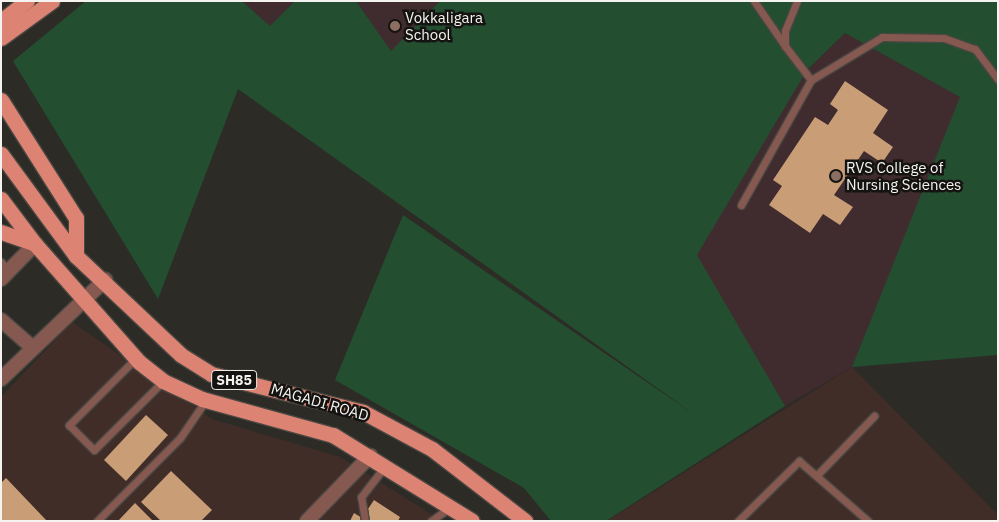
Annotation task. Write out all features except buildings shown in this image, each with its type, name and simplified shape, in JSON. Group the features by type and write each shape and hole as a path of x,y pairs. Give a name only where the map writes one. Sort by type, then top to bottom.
{"main road":[{"path":"1,20 27,1"},
{"path":"1,38 52,1"},
{"path":"1,100 76,218 76,256"},
{"name":"MAGADI ROAD","path":"1,154 76,256 105,280 181,355 211,374 363,412 432,448 525,521"},
{"name":"MAGADI ROAD","path":"1,199 35,244 136,358 163,381 206,400 316,428 386,465 452,506 472,521"},
{"path":"1,232 35,244"}],"street":[{"path":"4,271 35,244"},
{"path":"1,379 32,347 105,280"},
{"path":"1,320 32,347"},
{"path":"307,521 370,456"}],"lane":[{"path":"754,1 811,80"},
{"path":"785,46 785,30 797,1"},
{"path":"741,205 811,80 882,37 944,38 975,49 998,79"},
{"path":"136,358 69,425 94,450 163,381"},
{"path":"97,521 180,438 206,400"},
{"path":"818,474 874,416"},
{"path":"738,521 799,461 818,474 868,521"},
{"path":"365,521 361,497 386,465"},
{"path":"431,521 452,506"}],"shaded area":[{"path":"242,1 295,1 270,26"},
{"name":"Vokkaligara School","path":"356,1 440,1 391,52"},
{"name":"RVS College of Nursing Sciences","path":"845,33 961,97 852,367 785,406 696,255 807,70"},
{"path":"72,322 212,419 340,457 442,521 1,521 1,397"},
{"path":"852,367 998,515 998,521 607,521"}],"green space":[{"path":"86,1 242,1 270,26 295,1 356,1 391,51 440,1 998,1 998,355 852,367 960,97 845,33 807,70 697,255 785,406 606,521 551,521 524,488 335,380 403,215 695,415 238,89 158,299 13,61"}],"place":[{"name":"Vokkaligara School","path":"395,26"},
{"name":"RVS College of Nursing Sciences","path":"836,176"}]}
